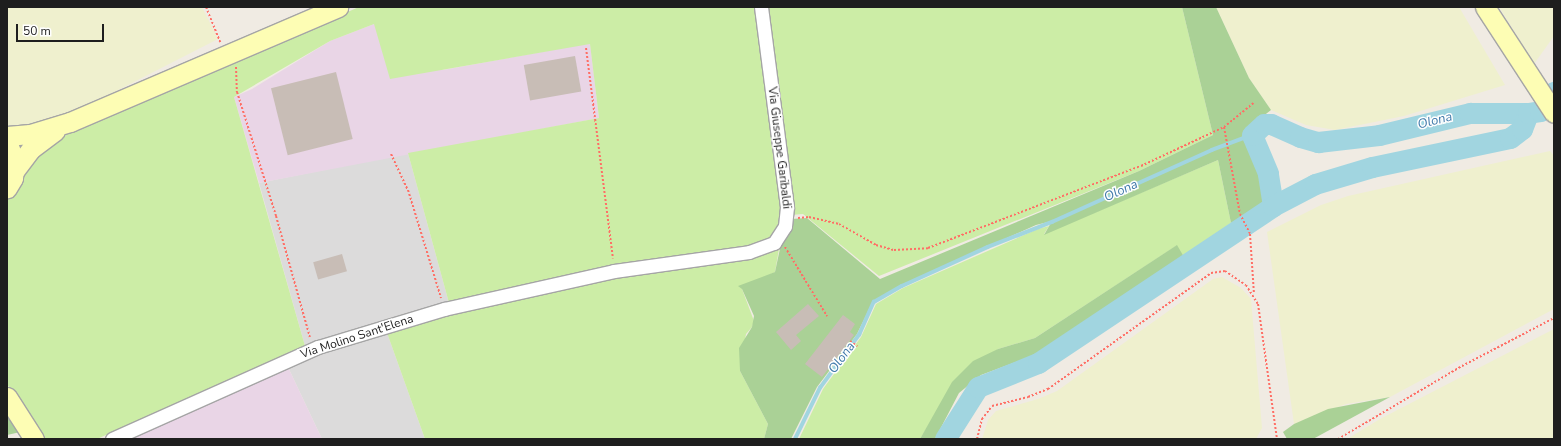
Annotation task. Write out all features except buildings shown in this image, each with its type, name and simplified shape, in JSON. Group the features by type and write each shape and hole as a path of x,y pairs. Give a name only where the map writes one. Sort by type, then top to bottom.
{"street":[{"path":"7,136 30,134 70,122 338,7"},
{"name":"Via Giuseppe Garibaldi","path":"761,7 787,218 779,238"},
{"path":"1486,7 1536,89 1554,113"},
{"path":"7,188 15,170 36,144 70,122"},
{"path":"7,141 14,157 15,170"},
{"path":"614,271 749,252 766,247 779,238"},
{"name":"Via Molino Sant'Elena","path":"112,439 313,349 444,309 614,271"},
{"path":"7,397 34,439"}],"path":[{"path":"206,7 231,54 237,92 276,216 313,349"},
{"path":"586,48 614,271"},
{"path":"787,218 809,217 839,224 876,245 894,250 928,248 1134,169 1224,127 1254,103"},
{"path":"1224,127 1240,214 1250,234 1254,295 1261,320 1277,439"},
{"path":"391,154 408,190 444,309"},
{"path":"779,238 827,316"},
{"path":"977,439 982,420 992,406 1028,397 1048,389 1211,273 1225,271 1234,275 1254,295"},
{"path":"1338,439 1455,370 1554,318"},
{"path":"850,341 857,346"}],"shaded area":[{"path":"374,24 443,70 590,43 599,118 259,183 234,97 252,89 330,41"},
{"path":"408,153 449,303 406,313 305,346 259,183"},
{"path":"386,330 425,439 322,439 287,365"},
{"path":"287,365 322,439 130,439 281,369"}],"green space":[{"path":"7,7 202,7 218,39 85,107 25,128 7,127"},
{"path":"359,7 757,7 782,218 769,239 755,246 449,303 408,153 599,118 590,44 390,79 374,24 330,41 234,97 305,346 97,439 41,439 7,384 7,198 30,161 56,140 86,125"},
{"path":"765,7 1182,7 1213,135 1139,171 879,276 803,214 791,215"},
{"path":"1182,7 1216,7 1249,78 1271,110 1248,128 1249,142 1262,168 1268,205 1231,223 1218,160 1044,235 1052,221 1036,225 901,285 873,301 857,334 817,387 791,439 764,439 768,424 740,371 739,348 752,327 754,316 742,289 738,286 775,272 781,244 786,237 791,219 807,218 880,279 1139,171 1213,135"},
{"path":"1216,7 1459,7 1505,85 1404,116 1335,130 1306,125 1271,110 1249,78"},
{"path":"1499,7 1554,7 1554,36 1534,64"},
{"path":"1550,151 1554,156 1554,309 1390,397 1346,404 1294,424 1267,232 1321,205 1348,196"},
{"path":"1218,160 1231,223 1184,257 1176,246 1035,338 998,349 939,408 920,439 799,439 823,389 861,337 876,304 903,288 1038,229 1049,226 1044,234"},
{"path":"1177,245 1184,257 1148,282 1032,356 981,375 959,393 935,439 920,439 952,382 973,361 998,349 1035,338"},
{"path":"779,249 775,272 742,289 754,321 752,327 746,334 740,371 768,424 764,439 425,439 386,330 497,301 630,274"},
{"path":"1222,277 1241,288 1251,299 1262,428 1256,439 982,439 988,420 996,411 1038,399 1057,391 1213,279"},
{"path":"1554,329 1554,439 1347,439 1380,419"},
{"path":"1390,397 1313,439 1287,439 1283,432 1294,424 1328,409"},
{"path":"7,401 25,431 7,435"}],"waterway":[{"name":"Olona","path":"945,439 978,387 1038,363 1273,206 1315,184 1372,167 1510,138 1522,129 1528,113 1540,111 1554,92"},
{"name":"Olona","path":"1273,206 1268,173 1252,135 1264,124 1271,124 1300,137 1318,142 1379,135 1470,113 1528,113"},
{"name":"Olona","path":"795,439 820,388 859,335 874,302 902,286 988,247 1052,222 1212,150 1252,135"}]}
